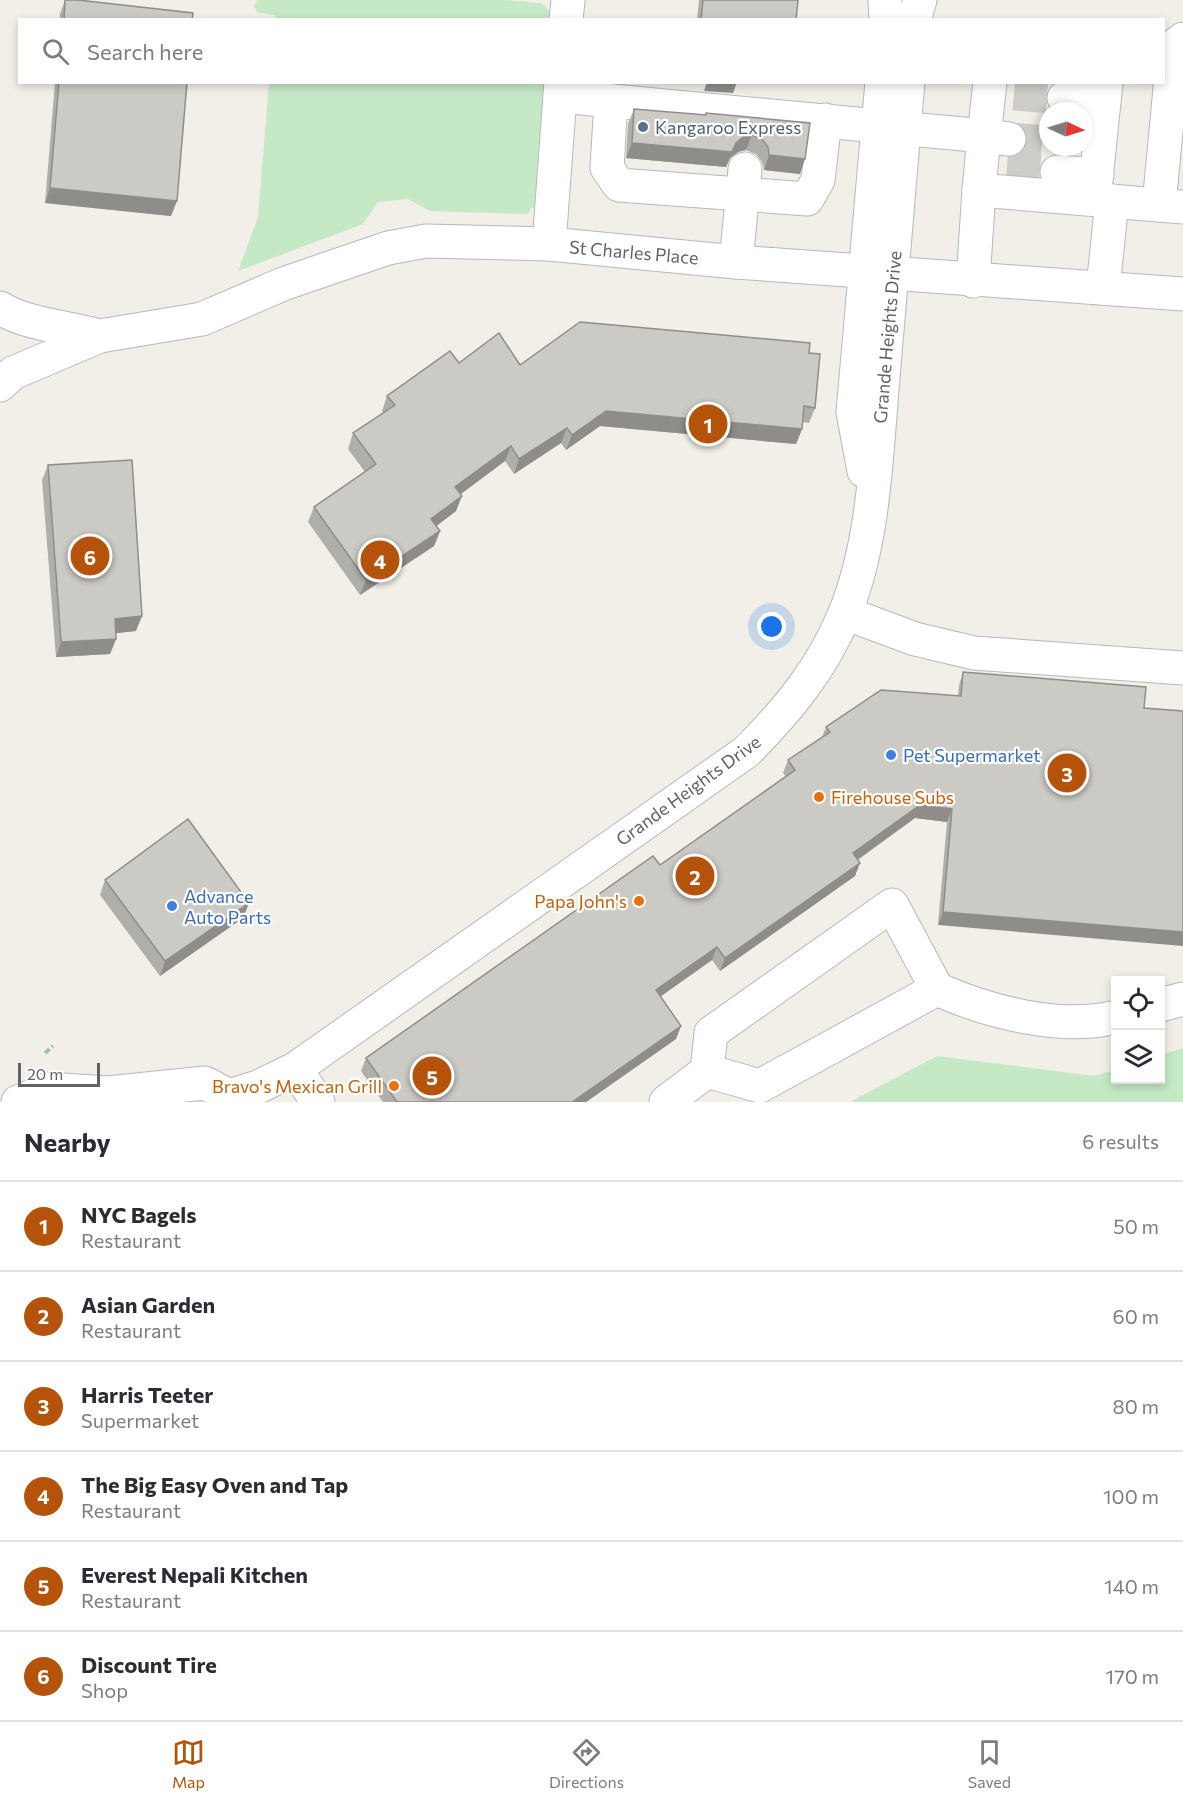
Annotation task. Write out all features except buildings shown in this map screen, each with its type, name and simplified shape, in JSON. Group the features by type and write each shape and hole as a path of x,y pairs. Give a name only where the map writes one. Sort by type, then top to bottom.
{"lane":[{"path":"566,18 568,0"},
{"path":"885,0 886,18"},
{"path":"915,18 920,0"},
{"path":"549,244 560,89 611,101 749,122 825,120 891,127 992,160 1097,173 1171,206 1174,46 1183,39"},
{"name":"Grande Heights Drive","path":"882,84 891,127"},
{"name":"Grande Heights Drive","path":"227,1099 294,1069 746,752 806,686 845,613 861,560 870,499 879,272 891,127 907,84"},
{"path":"973,281 992,160 998,90"},
{"path":"1064,98 1105,92 1097,173 1103,288"},
{"path":"611,101 607,168 619,185 743,182 807,199 818,180 825,120"},
{"path":"1058,172 1097,173"},
{"path":"736,262 743,182"},
{"name":"St Charles Place","path":"0,385 13,373 100,336 202,320 283,284 388,248 426,241 549,244 973,281 1183,294"},
{"name":"Grande Heights Drive","path":"870,499 853,412 879,272"},
{"name":"St Charles Place","path":"0,308 18,319 64,326 100,336"},
{"path":"845,613 915,639 974,653 1183,668"},
{"path":"666,1102 707,1071 711,1033 892,905 937,989 969,1004 1022,1016 1091,1023 1111,1018"},
{"path":"707,1071 760,1086 937,989"},
{"path":"1165,1004 1183,999"},
{"path":"294,1069 318,1102"},
{"path":"18,1102 48,1089 108,1093 205,1083 227,1099"}],"path":[{"path":"45,1053 53,1046"}],"green space":[{"path":"258,0 504,0 541,3 553,14 553,18 275,18 275,15 257,12 254,5"},
{"path":"269,84 548,84 538,208 531,208 528,214 430,211 408,199 378,202 363,224 238,271 258,217"},
{"path":"1183,1048 1183,1102 850,1102 937,1056 1094,1076 1111,1071 1111,1084 1165,1084 1165,1054"}],"tunnel":[{"path":"1014,94 1064,98"},
{"path":"1009,139 1039,141"},
{"path":"1007,168 1057,172"}],"place":[{"name":"Kangaroo Express","path":"643,127"},
{"name":"NYC Bagels","path":"708,424"},
{"name":"Discount Tire","path":"90,556"},
{"name":"The Big Easy Oven and Tap","path":"380,560"},
{"name":"Pet Supermarket","path":"891,755"},
{"name":"Harris Teeter","path":"1067,773"},
{"name":"Firehouse Subs","path":"819,797"},
{"name":"Asian Garden","path":"695,876"},
{"name":"Papa John's","path":"639,901"},
{"name":"Advance Auto Parts","path":"172,906"},
{"name":"Everest Nepali Kitchen","path":"432,1076"},
{"name":"Bravo's Mexican Grill","path":"394,1086"}]}
